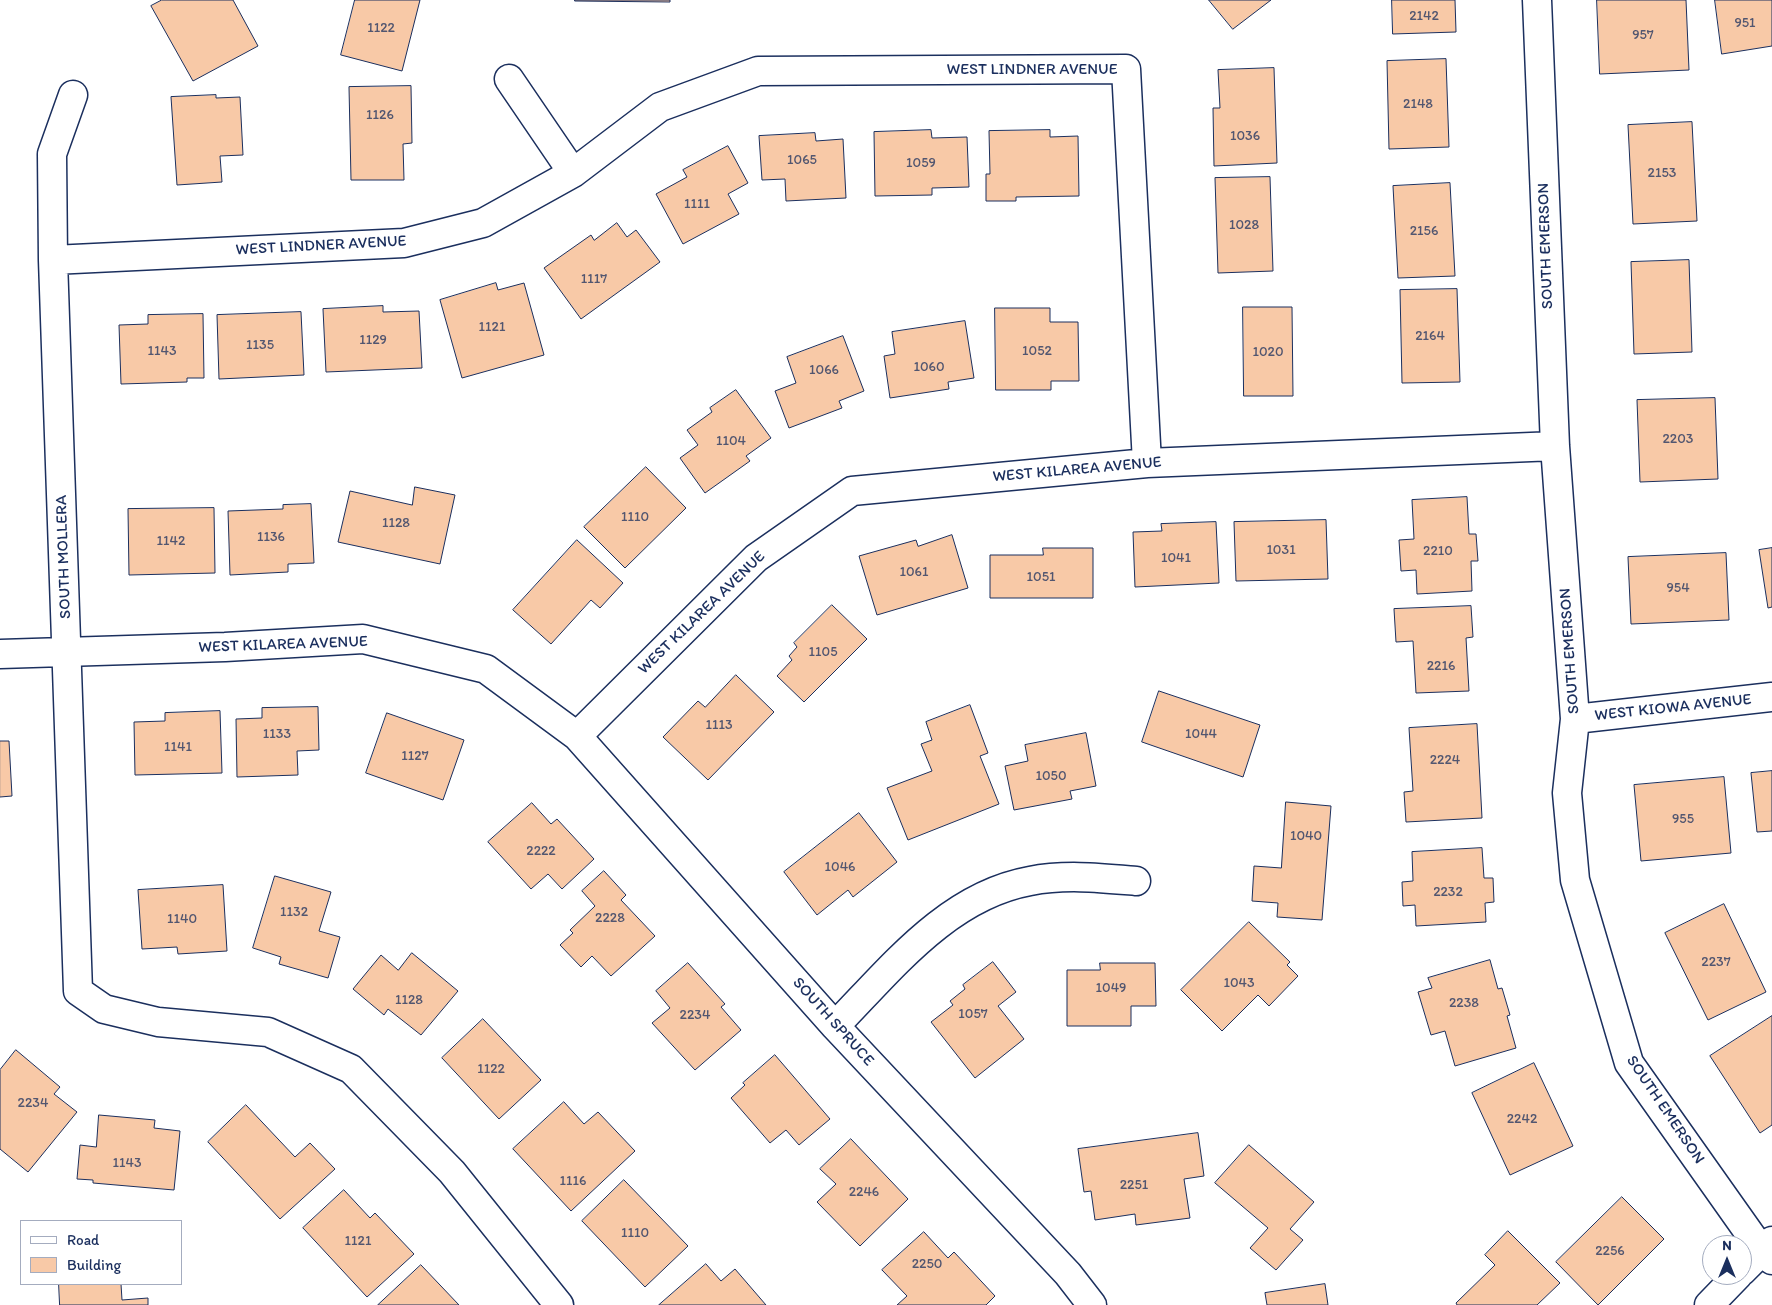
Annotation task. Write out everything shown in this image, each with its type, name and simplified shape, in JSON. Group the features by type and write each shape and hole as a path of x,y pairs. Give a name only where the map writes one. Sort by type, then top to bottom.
{"street":[{"name":"SOUTH EMERSON","path":"1537,0 1555,446 1575,719 1567,793 1575,880 1629,1062 1769,1251"},
{"name":"WEST LINDNER AVENUE","path":"53,260 404,243 483,223 573,173 660,107 758,71 1126,69 1147,462"},
{"path":"508,79 573,173"},
{"name":"SOUTH MOLLERA","path":"73,95 52,154 53,260 68,652 78,991 104,1009 158,1022 268,1032 351,1069 452,1172 559,1305"},
{"name":"WEST KILAREA AVENUE","path":"0,654 225,647 363,639 486,669 577,736 756,558 852,491 1147,462 1555,446"},
{"name":"WEST KIOWA AVENUE","path":"1575,719 1772,697"},
{"name":"SOUTH SPRUCE","path":"577,736 835,1026 1068,1274 1092,1305"},
{"path":"835,1026 939,922 986,894 1030,881 1089,877 1136,881"},
{"path":"1752,1264 1769,1251"},
{"path":"1709,1305 1728,1285"}],"building":[{"path":"162,0 233,0 258,46 193,81 151,6"},
{"path":"355,0 420,0 402,71 341,55"},
{"path":"670,0 670,2 575,1"},
{"path":"1209,0 1271,0 1233,29"},
{"path":"1392,0 1455,0 1456,32 1393,34"},
{"path":"1597,0 1686,0 1689,70 1600,74"},
{"path":"1715,0 1772,0 1772,46 1722,54"},
{"path":"1446,59 1449,147 1389,149 1387,61"},
{"path":"1274,68 1277,163 1214,166 1213,108 1220,108 1218,70"},
{"path":"411,86 412,143 403,144 404,180 351,180 349,87"},
{"path":"216,95 216,98 240,97 243,155 220,156 222,182 177,185 171,97"},
{"path":"1692,122 1697,221 1633,224 1628,125"},
{"path":"931,130 932,138 967,137 969,187 932,188 932,195 875,196 874,132"},
{"path":"1050,130 1050,137 1078,136 1079,196 1016,197 1016,201 986,201 986,174 990,174 989,131"},
{"path":"815,133 816,141 843,139 846,198 786,201 785,179 762,180 759,136"},
{"path":"728,146 748,183 728,194 739,214 683,244 656,194 687,177 683,170"},
{"path":"1270,177 1273,271 1218,273 1215,178"},
{"path":"1450,183 1455,276 1398,278 1393,186"},
{"path":"617,223 627,237 636,230 660,262 581,319 544,268 591,235 594,240"},
{"path":"1689,260 1692,352 1634,354 1631,262"},
{"path":"496,283 498,290 524,283 544,355 462,378 440,300"},
{"path":"1457,289 1460,382 1402,383 1400,290"},
{"path":"383,306 383,312 419,311 422,368 326,372 323,309"},
{"path":"1243,307 1292,307 1293,396 1244,396"},
{"path":"995,308 1050,308 1050,322 1078,322 1079,381 1051,381 1051,390 996,390"},
{"path":"301,312 304,375 219,379 217,315"},
{"path":"203,314 204,378 187,378 187,382 121,384 119,325 148,324 148,315"},
{"path":"965,321 974,378 948,382 949,389 890,398 884,356 895,354 892,332"},
{"path":"843,336 864,391 839,401 842,408 789,428 775,391 796,383 787,357"},
{"path":"736,390 771,438 746,456 750,461 705,493 680,458 698,445 687,430 712,412 710,408"},
{"path":"1715,398 1718,479 1640,482 1637,400"},
{"path":"646,467 686,508 625,568 584,527"},
{"path":"415,487 455,495 440,564 338,542 350,491 412,505"},
{"path":"1467,497 1469,534 1476,534 1478,561 1471,561 1472,591 1417,594 1416,570 1401,571 1399,540 1414,539 1412,500"},
{"path":"311,504 314,563 288,564 288,572 230,575 228,511 283,509 283,505"},
{"path":"214,508 215,573 129,575 128,509"},
{"path":"1326,520 1328,579 1236,581 1234,522"},
{"path":"1216,522 1219,583 1135,587 1133,532 1162,531 1161,524"},
{"path":"952,535 968,588 877,615 859,556 916,540 918,546"},
{"path":"577,540 623,583 600,608 591,600 551,644 513,610"},
{"path":"1043,548 1093,548 1093,598 990,598 990,555 1043,555"},
{"path":"1772,548 1772,607 1768,608 1759,550"},
{"path":"1726,553 1729,620 1631,624 1628,557"},
{"path":"832,605 867,639 804,702 777,676 792,660 789,656 797,647 794,643"},
{"path":"1471,606 1473,637 1466,638 1469,691 1416,693 1413,641 1396,642 1394,609"},
{"path":"736,675 774,712 708,780 663,737 698,701 705,707"},
{"path":"1159,691 1260,725 1243,777 1142,742"},
{"path":"970,705 988,753 980,756 999,804 908,840 887,788 932,771 921,744 932,740 926,722"},
{"path":"318,707 319,750 297,751 298,775 237,777 236,719 262,718 262,708"},
{"path":"220,711 222,773 135,775 134,722 165,721 165,713"},
{"path":"387,713 464,740 443,800 366,773"},
{"path":"1477,724 1482,818 1406,822 1404,792 1413,791 1409,728"},
{"path":"1086,733 1096,786 1070,791 1072,799 1014,810 1005,766 1028,761 1025,745"},
{"path":"0,741 9,741 12,796 0,797"},
{"path":"1772,771 1772,831 1757,832 1751,773"},
{"path":"1724,777 1731,853 1641,861 1634,785"},
{"path":"1286,802 1331,806 1322,920 1277,917 1278,903 1252,901 1254,866 1281,868"},
{"path":"532,803 551,824 557,819 594,859 562,889 548,874 531,889 488,842"},
{"path":"859,813 897,862 853,897 848,890 817,915 784,872"},
{"path":"1482,848 1484,878 1493,878 1494,902 1485,903 1486,922 1416,926 1415,905 1403,906 1402,882 1413,881 1412,852"},
{"path":"604,871 626,895 621,900 655,936 611,976 592,956 581,967 560,945 573,933 570,930 595,906 582,891"},
{"path":"275,876 331,892 319,931 340,937 328,978 279,964 281,957 253,948"},
{"path":"223,885 227,951 178,954 177,947 142,949 138,890"},
{"path":"1724,904 1766,992 1708,1020 1665,933"},
{"path":"1249,922 1290,962 1287,965 1298,976 1269,1006 1258,995 1222,1031 1181,990"},
{"path":"412,953 458,991 421,1035 388,1009 384,1015 353,989 381,955 398,970"},
{"path":"1490,960 1498,989 1502,988 1510,1015 1507,1016 1516,1048 1455,1066 1445,1031 1431,1035 1418,992 1432,988 1428,978"},
{"path":"993,962 1016,992 998,1006 1024,1039 975,1078 931,1022 953,1005 950,1001 965,989 963,985"},
{"path":"688,963 725,1004 721,1007 741,1030 695,1070 652,1023 670,1008 656,991"},
{"path":"1100,963 1155,963 1156,1006 1131,1006 1131,1026 1067,1026 1067,970 1100,970"},
{"path":"1772,1016 1772,1125 1760,1133 1710,1056"},
{"path":"483,1019 541,1080 499,1119 442,1058"},
{"path":"16,1050 60,1087 54,1094 77,1112 28,1172 0,1149 0,1070"},
{"path":"775,1055 830,1119 799,1145 786,1130 770,1143 731,1098 745,1085 743,1083"},
{"path":"1534,1063 1573,1146 1510,1175 1472,1093"},
{"path":"564,1102 584,1124 598,1112 635,1151 571,1211 513,1149"},
{"path":"246,1105 295,1157 310,1143 335,1169 280,1219 208,1142"},
{"path":"99,1115 155,1120 154,1128 180,1131 174,1190 93,1183 93,1180 77,1179 80,1145 96,1147"},
{"path":"1198,1133 1204,1176 1184,1179 1190,1218 1136,1225 1135,1214 1095,1220 1091,1191 1084,1192 1078,1149"},
{"path":"851,1139 908,1199 860,1246 817,1202 836,1184 820,1169"},
{"path":"1249,1145 1314,1202 1290,1229 1303,1240 1276,1270 1250,1248 1268,1228 1215,1183"},
{"path":"624,1180 688,1246 645,1287 582,1221"},
{"path":"344,1190 370,1218 375,1213 414,1254 367,1297 303,1228"},
{"path":"1622,1197 1664,1239 1598,1305 1556,1262"},
{"path":"1508,1231 1560,1283 1537,1305 1457,1305 1456,1303 1495,1265 1485,1255"},
{"path":"924,1232 948,1258 954,1252 995,1296 986,1305 897,1305 907,1296 882,1270"},
{"path":"706,1264 721,1281 735,1269 766,1305 659,1305"},
{"path":"421,1265 459,1305 378,1305"},
{"path":"1325,1284 1328,1305 1267,1305 1265,1293"},
{"path":"59,1285 121,1285 122,1300 148,1298 148,1305 60,1305"}]}
